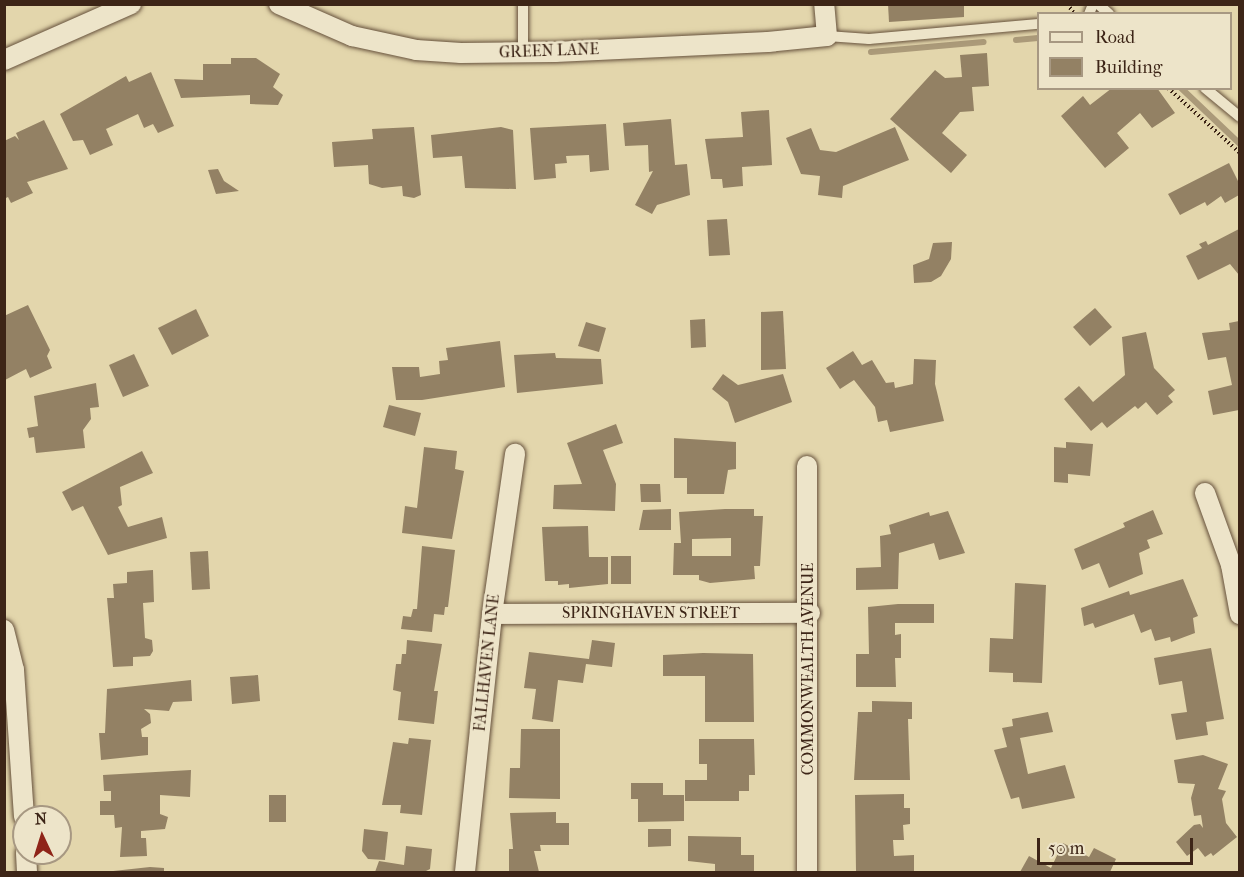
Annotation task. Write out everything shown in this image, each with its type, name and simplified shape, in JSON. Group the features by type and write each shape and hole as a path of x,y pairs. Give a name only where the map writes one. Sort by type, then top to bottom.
{"street":[{"path":"4,60 130,4"},
{"name":"GREEN LANE","path":"279,4 352,36 416,51 523,52 768,42 827,36"},
{"path":"824,4 827,36"},
{"name":"FALLHAVEN LANE","path":"465,873 492,614 515,454"},
{"name":"COMMONWEALTH AVENUE","path":"807,466 810,613 807,873"},
{"path":"1205,493 1231,565 1239,614"},
{"name":"SPRINGHAVEN STREET","path":"492,614 810,613"},
{"path":"4,630 14,670 23,805"}],"lane":[{"path":"523,4 523,52"},
{"path":"827,36 868,39 1037,24"},
{"path":"1207,90 1239,117"}],"path":[{"path":"1170,90 1239,153"}],"building":[{"path":"888,4 964,4 964,17 889,22"},
{"path":"987,53 989,86 972,87 974,111 960,112 942,133 967,155 951,173 890,119 935,70 945,78 962,77 960,55"},
{"path":"231,58 256,58 280,74 273,87 283,95 278,105 250,104 250,95 181,98 174,79 203,80 203,64 231,64"},
{"path":"151,72 174,126 158,133 153,124 144,128 138,114 106,129 113,145 90,155 83,140 73,141 60,114 126,76 129,82"},
{"path":"1109,90 1158,90 1175,113 1152,128 1140,113 1117,133 1129,148 1105,168 1061,116 1083,96 1090,105"},
{"path":"769,110 772,165 742,167 743,186 723,188 722,179 711,179 705,139 743,137 741,112"},
{"path":"671,119 675,165 687,164 690,195 657,205 652,214 635,205 653,171 649,172 648,145 625,146 623,123"},
{"path":"44,120 68,169 27,182 33,193 11,203 8,197 4,199 4,141 15,136 19,140 16,133"},
{"path":"606,124 609,170 590,172 589,155 566,156 567,163 555,164 556,178 534,180 530,128"},
{"path":"414,127 421,195 414,198 403,196 402,186 382,188 369,184 368,165 334,167 332,142 373,139 372,129"},
{"path":"501,127 513,130 516,189 465,188 462,156 433,158 431,135"},
{"path":"895,127 909,160 843,186 842,198 818,195 820,176 801,174 786,138 811,128 820,150 836,152"},
{"path":"1229,163 1239,183 1239,195 1225,203 1221,196 1207,206 1205,202 1180,215 1168,194"},
{"path":"218,169 224,181 239,191 216,194 208,170"},
{"path":"727,219 730,255 709,256 707,220"},
{"path":"1239,229 1239,275 1230,264 1198,280 1186,256 1202,248 1199,244 1206,241 1208,245"},
{"path":"952,242 951,259 941,276 931,282 914,283 913,265 929,259 933,243"},
{"path":"28,305 50,350 47,356 52,368 30,378 26,369 5,380 4,316"},
{"path":"1095,308 1112,327 1090,346 1073,327"},
{"path":"196,309 209,336 172,355 158,328"},
{"path":"783,311 786,369 761,370 761,312"},
{"path":"705,319 706,347 691,348 690,320"},
{"path":"1239,321 1239,410 1213,415 1208,391 1232,385 1226,357 1208,360 1202,333 1230,330 1229,323"},
{"path":"586,322 606,328 599,352 578,346"},
{"path":"1146,332 1154,368 1175,390 1168,396 1173,402 1157,415 1146,402 1138,409 1135,406 1107,428 1102,422 1091,431 1064,399 1079,386 1093,402 1125,375 1122,337"},
{"path":"500,341 505,387 422,400 396,400 392,367 419,367 420,377 440,374 439,361 448,360 446,348"},
{"path":"853,351 862,365 872,360 886,383 894,382 895,388 913,384 914,359 936,360 935,384 944,421 890,432 887,420 878,422 875,407 854,380 840,389 826,368"},
{"path":"555,353 556,358 601,359 603,384 517,393 514,355"},
{"path":"134,354 149,386 123,397 109,365"},
{"path":"723,374 738,385 783,374 792,402 735,423 728,402 712,389"},
{"path":"96,383 99,407 90,408 91,419 83,430 85,448 36,453 34,437 29,438 27,428 38,426 34,396"},
{"path":"389,405 421,413 415,436 383,427"},
{"path":"616,424 623,443 603,450 616,484 615,511 553,509 554,485 582,484 567,443"},
{"path":"674,438 736,442 736,469 728,470 724,494 687,494 687,478 674,478"},
{"path":"1066,442 1093,444 1090,476 1068,474 1068,483 1054,482 1054,447 1066,448"},
{"path":"424,447 457,451 455,469 464,471 452,539 402,533 405,506 417,508"},
{"path":"142,451 153,473 120,487 122,505 118,507 128,527 162,517 167,538 108,555 83,506 72,511 62,492"},
{"path":"640,484 660,484 661,502 641,502"},
{"path":"671,509 671,530 639,530 643,510"},
{"path":"754,509 754,516 763,516 760,566 754,566 755,579 710,583 699,580 699,575 673,575 674,543 681,543 679,512","holes":["731,538 731,556 692,556 692,539"]},
{"path":"1153,510 1163,534 1147,540 1150,548 1139,553 1143,574 1109,588 1099,563 1082,570 1074,549 1125,527 1123,523"},
{"path":"948,511 965,553 939,560 934,543 899,553 898,589 856,590 856,568 881,567 880,536 891,534 889,525 929,512 930,516"},
{"path":"588,526 589,557 608,557 608,584 569,588 569,584 558,585 558,581 545,581 542,527"},
{"path":"422,546 455,550 448,607 445,607 444,615 434,614 432,632 401,629 403,616 411,617 413,609 417,609"},
{"path":"208,551 210,589 192,590 190,552"},
{"path":"611,556 631,556 631,584 611,584"},
{"path":"153,570 154,602 143,603 145,638 152,640 153,651 150,656 133,657 133,666 113,667 107,598 114,598 113,584 127,583 127,572"},
{"path":"1183,579 1198,616 1193,618 1195,633 1171,642 1170,637 1155,641 1151,629 1141,633 1134,614 1095,628 1093,623 1084,626 1081,608 1129,591 1130,595"},
{"path":"1015,583 1046,585 1042,683 1013,682 1013,673 989,672 990,638 1013,639"},
{"path":"934,604 934,623 895,623 895,635 901,634 901,658 895,658 896,687 856,687 856,654 869,654 868,607"},
{"path":"407,640 442,644 434,691 438,691 434,724 398,720 401,692 393,690 396,664 401,664 402,654 406,654"},
{"path":"592,640 615,643 612,667 586,664 583,683 558,680 553,722 532,719 536,689 524,688 529,652 589,659"},
{"path":"1211,648 1224,719 1206,722 1208,735 1176,740 1171,714 1187,712 1182,681 1159,685 1154,658"},
{"path":"753,654 754,722 705,722 705,676 663,676 663,655"},
{"path":"258,675 260,701 232,704 230,677"},
{"path":"191,680 192,701 173,702 169,711 144,709 150,714 151,723 141,729 142,737 148,737 148,755 101,760 99,733 105,733 107,689"},
{"path":"872,701 912,702 912,719 908,719 910,780 854,780 858,712 872,712"},
{"path":"1048,712 1053,732 1020,738 1028,774 1065,765 1075,798 1022,809 1019,797 1011,799 994,750 1007,747 1002,728 1013,726 1012,719"},
{"path":"521,729 560,729 560,799 509,798 510,768 520,768"},
{"path":"409,738 431,740 422,815 400,813 401,805 382,805 393,742 408,744"},
{"path":"699,739 754,739 755,775 749,775 749,791 739,791 739,801 685,801 685,780 707,780 707,764 699,764"},
{"path":"1203,755 1228,764 1218,789 1226,791 1222,799 1226,823 1237,837 1213,856 1211,853 1205,857 1198,848 1187,856 1176,842 1194,825 1200,824 1203,828 1201,815 1194,816 1191,798 1195,784 1178,783 1174,760"},
{"path":"191,770 190,797 160,795 160,814 168,817 165,829 141,831 141,838 146,838 147,856 120,857 122,827 115,828 114,815 100,815 100,801 111,801 111,791 104,791 103,775"},
{"path":"631,783 663,783 663,795 684,795 684,821 638,822 638,799 631,799"},
{"path":"904,794 904,808 910,808 910,824 903,825 904,840 893,840 894,856 914,855 914,872 856,872 855,795"},
{"path":"269,795 286,795 286,822 269,822"},
{"path":"556,812 556,823 569,823 569,845 540,845 541,851 534,851 539,872 509,872 509,849 513,849 510,813"},
{"path":"364,829 388,832 385,860 368,859 362,851"},
{"path":"648,829 671,829 671,846 648,847"},
{"path":"688,836 741,837 741,855 754,855 754,872 715,872 715,864 688,861"},
{"path":"1063,843 1089,857 1094,848 1116,859 1110,872 1020,872 1029,856 1051,868"},
{"path":"406,846 432,849 430,869 424,872 375,872 379,861 404,865"},
{"path":"150,867 164,868 164,872 104,872"}],"waterway":[{"path":"1016,40 1037,38"},
{"path":"871,52 984,42"},
{"path":"1183,90 1240,144"}]}
